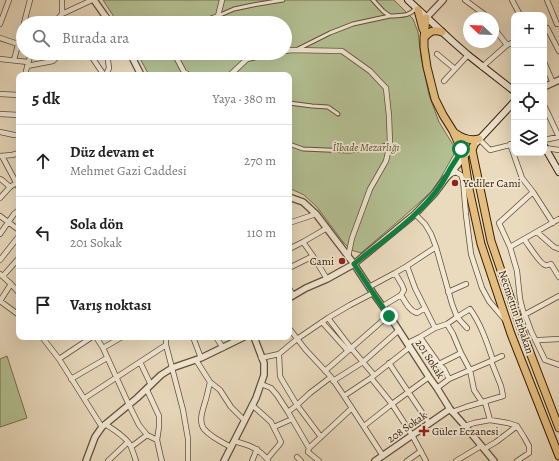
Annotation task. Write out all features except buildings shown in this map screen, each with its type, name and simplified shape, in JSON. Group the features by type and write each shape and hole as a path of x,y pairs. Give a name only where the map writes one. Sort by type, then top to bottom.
{"main road":[{"path":"408,0 468,55 511,89"},
{"path":"417,9 424,38"},
{"path":"424,38 426,18"},
{"path":"424,38 430,31 433,30 442,32"},
{"name":"Necmettin Erbakan","path":"424,38 427,67 435,99 442,115 453,131 464,156 481,244 508,323 559,456"},
{"path":"474,145 511,106"},
{"path":"453,131 462,138 468,140 479,139"},
{"name":"Necmettin Erbakan","path":"474,145 472,150 491,241 521,329 559,428"},
{"path":"547,151 559,172"}],"street":[{"path":"0,22 9,0"},
{"path":"26,16 30,0"},
{"path":"62,0 62,14 93,0 106,16"},
{"path":"218,16 222,0"},
{"path":"218,16 234,9 253,4 283,0"},
{"path":"373,0 390,16"},
{"path":"426,18 443,0"},
{"path":"465,0 481,12"},
{"path":"512,0 518,12"},
{"path":"547,0 558,23 547,27"},
{"path":"296,50 330,33 353,24 390,16 408,15 417,9"},
{"path":"547,31 559,51"},
{"path":"499,35 507,45"},
{"path":"0,38 16,43"},
{"path":"482,67 507,45 511,43"},
{"path":"292,50 342,51 370,70 386,88 390,144 386,161 370,189 362,210 352,238 348,257"},
{"path":"14,60 16,52"},
{"path":"437,54 455,69"},
{"path":"444,81 468,55"},
{"path":"0,59 14,60 28,64 54,60"},
{"path":"27,72 29,60"},
{"path":"94,60 103,72"},
{"path":"107,72 109,68 108,60"},
{"path":"134,60 140,72"},
{"path":"179,60 184,72"},
{"path":"233,72 246,60"},
{"path":"547,67 556,81"},
{"path":"0,94 16,96"},
{"path":"292,103 328,107 338,114"},
{"path":"547,111 559,137 547,139"},
{"path":"0,114 16,115"},
{"path":"0,132 16,135"},
{"path":"479,139 490,150 511,144"},
{"path":"292,145 303,149 349,151 380,147 390,144"},
{"path":"292,296 354,264 415,214 434,194 474,145"},
{"path":"547,147 559,150"},
{"path":"448,176 448,172 461,149"},
{"path":"0,198 16,183 1,156 16,154"},
{"path":"516,156 522,178 553,223"},
{"path":"455,168 460,168 466,172"},
{"path":"448,176 453,173 458,173 462,177 470,248 482,288 489,301 508,323"},
{"path":"0,179 10,188"},
{"path":"533,192 499,223 510,247 517,270 520,299 524,315 545,360 559,365"},
{"name":"201 Sokak","path":"292,199 304,202 327,228 383,306 451,411 482,447 490,460"},
{"path":"0,234 16,212"},
{"path":"292,222 316,214"},
{"path":"415,214 431,234 457,317 467,328"},
{"path":"0,216 16,228"},
{"path":"510,247 559,219"},
{"path":"292,247 327,228"},
{"path":"537,232 554,247 559,248"},
{"path":"524,239 540,262 547,266 551,264 559,276"},
{"path":"0,260 16,240"},
{"path":"303,242 327,279"},
{"path":"369,287 407,266 436,247"},
{"path":"292,266 313,256"},
{"path":"16,261 2,275 16,289"},
{"path":"407,266 414,288 435,328"},
{"path":"383,306 401,295 404,290 395,273"},
{"path":"0,308 1,301 12,284"},
{"path":"448,292 466,284"},
{"path":"262,358 278,354 328,318 373,293"},
{"path":"401,295 410,309 414,312 417,313 425,308"},
{"path":"524,315 559,296"},
{"path":"1,301 16,313"},
{"path":"344,396 373,376 420,337 435,328 447,324 470,309 477,318 489,346 503,396 451,411"},
{"path":"325,371 389,316"},
{"path":"328,318 349,349"},
{"path":"322,322 363,362 412,435 426,461"},
{"path":"447,324 470,370 474,390 484,402 490,420"},
{"path":"288,412 310,393 363,362 399,330"},
{"path":"292,332 332,379 344,396 364,426 380,459"},
{"path":"420,337 449,379"},
{"path":"536,341 559,339"},
{"path":"45,340 104,425 116,431 128,442 136,461"},
{"path":"59,359 88,340"},
{"path":"98,340 140,425 147,435 157,440"},
{"path":"103,348 117,340"},
{"path":"166,340 183,410 188,439 188,461"},
{"path":"194,340 199,359 210,382 220,390 231,406 244,420"},
{"path":"218,340 223,348"},
{"path":"86,461 95,437 104,425 147,390 161,375 172,368 199,359 238,340"},
{"path":"224,461 256,398 264,375 264,363 255,340"},
{"path":"85,398 166,345"},
{"path":"439,364 461,353"},
{"path":"278,354 282,380 297,405 321,437"},
{"path":"437,388 449,379 502,356"},
{"path":"71,379 107,358"},
{"path":"140,362 151,385"},
{"path":"389,363 429,423"},
{"path":"364,426 429,377"},
{"path":"210,382 208,395 202,413 201,424 204,429 231,447"},
{"path":"261,384 271,388 288,412 309,448 308,452 319,461"},
{"path":"147,390 159,416 160,427 157,440 162,461"},
{"path":"234,441 257,449 268,460 281,442 271,422 252,405"},
{"path":"309,448 352,408"},
{"name":"208 Sokak","path":"380,459 429,423 451,411"},
{"path":"274,427 292,419"},
{"path":"465,426 490,420 517,426 529,446 528,453 517,461"},
{"path":"456,461 482,447 496,442 517,426"},
{"path":"131,447 147,435"},
{"path":"108,461 128,442"},
{"path":"556,448 559,460"},
{"path":"252,461 257,449"},
{"path":"407,461 421,451"}],"green space":[{"name":"İlbade Mezarlığı","path":"103,0 394,0 413,19 418,32 421,57 429,95 439,122 455,148 454,154 431,192 361,253 351,250 343,242 317,207 304,195 292,189 292,72 147,72 141,60 292,60 292,16 113,16"},
{"path":"7,356 27,418 0,427 0,359"}],"place":[{"name":"Yediler Cami","path":"455,183"},
{"name":"Cami","path":"342,261"},
{"name":"Güler Eczanesi","path":"424,431"}],"route":[{"path":"389,316 354,264 415,214 434,194 446,178 461,149"}]}
